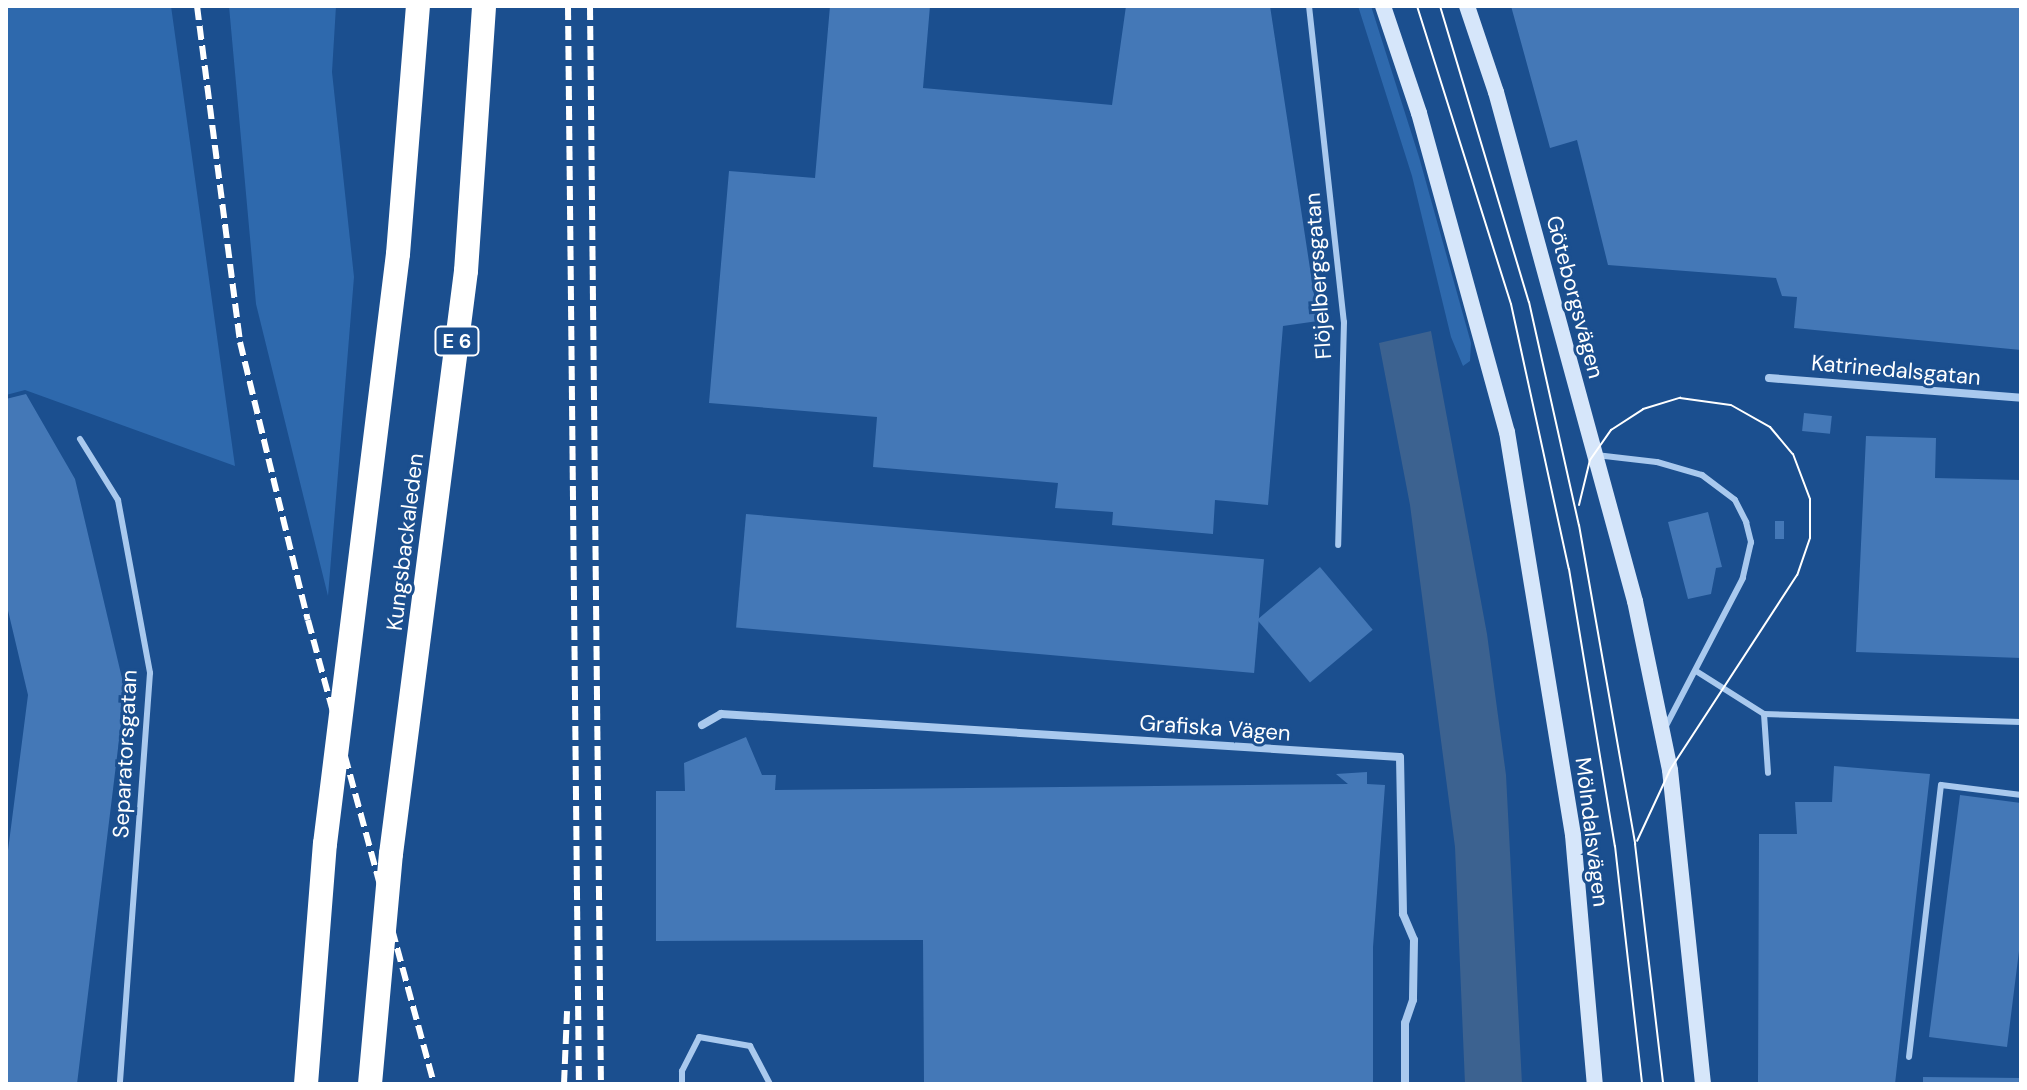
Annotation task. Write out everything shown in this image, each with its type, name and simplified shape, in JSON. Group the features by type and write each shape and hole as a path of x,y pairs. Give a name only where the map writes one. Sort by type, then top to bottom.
{"highway":[{"name":"Kungsbackaleden","path":"306,1084 325,844 400,239 418,6"},
{"name":"Kungsbackaleden","path":"370,1084 391,854 466,271 484,6"}],"main road":[{"name":"Mölndalsvägen","path":"1383,6 1496,388 1533,588 1573,835 1595,1084"},
{"name":"Göteborgsvägen","path":"1467,6 1496,92 1635,601 1661,734"},
{"path":"1661,734 1693,961 1703,1084"}],"street":[{"name":"Katrinedalsgatan","path":"1769,378 2021,398"},
{"name":"Grafiska Vägen","path":"702,725 721,714 1400,757 1403,914 1414,940 1413,1000 1405,1023 1405,1084"}],"lane":[{"name":"Flöjelbergsgatan","path":"1309,6 1344,322 1338,545"},
{"name":"Separatorsgatan","path":"80,439 118,500 150,673 120,1084"},
{"path":"1595,455 1657,462 1702,475 1735,500 1746,522 1751,542 1743,578 1661,734"},
{"path":"1696,671 1764,714 2021,722"},
{"path":"1764,714 1768,773"},
{"path":"1909,1057 1941,785 2021,795"},
{"path":"682,1084 682,1071 699,1037 750,1046 770,1084"}],"shaded area":[{"path":"6,6 171,6 235,466 25,390 6,395"},
{"path":"229,6 336,6 332,72 354,277 328,596 256,304"},
{"path":"1358,6 1371,6 1419,157 1471,343 1470,361 1463,366 1451,337 1412,176"},
{"path":"1431,331 1487,634 1506,775 1522,1084 1465,1084 1455,847 1410,505 1379,343"}],"building":[{"path":"830,6 930,6 923,88 1112,105 1126,6 1270,6 1318,321 1283,326 1268,505 1215,500 1213,534 1112,525 1113,512 1055,508 1058,483 873,467 877,417 709,403 729,171 815,178"},
{"path":"1511,6 2021,6 2021,350 1794,328 1797,297 1782,296 1776,278 1608,265 1577,140 1550,148"},
{"path":"26,394 75,479 125,691 77,1084 6,1084 6,866 28,695 6,602 6,399"},
{"path":"1804,413 1832,416 1830,434 1802,431"},
{"path":"1866,436 1936,438 1935,478 2021,480 2021,658 1856,652"},
{"path":"1708,512 1722,567 1716,568 1711,594 1688,599 1668,522"},
{"path":"746,514 1264,559 1254,673 736,628"},
{"path":"1775,521 1784,521 1784,539 1775,539"},
{"path":"1320,567 1373,630 1310,683 1257,620"},
{"path":"746,737 762,775 776,775 775,790 1348,784 1336,774 1367,772 1367,784 1385,785 1373,947 1373,1084 924,1084 923,940 656,941 656,791 685,791 684,763"},
{"path":"1834,766 1930,774 1895,1084 1758,1084 1759,834 1797,834 1795,802 1832,802"},
{"path":"1960,795 2021,803 2021,935 2007,1047 1929,1037"},
{"path":"1923,1077 2021,1078 2021,1084 1923,1084"}],"tram line":[{"path":"1417,6 1511,304 1569,569 1615,846 1642,1084"},
{"path":"1440,6 1529,302 1579,525 1635,844 1663,1084"},
{"path":"1579,505 1590,460 1611,430 1643,409 1680,398 1731,405 1770,427 1793,454 1810,499 1810,538 1797,575 1670,770 1637,841"}],"railway":[{"path":"197,6 240,342 308,620 434,1084"},
{"path":"568,6 579,1084"},
{"path":"590,6 601,1084"},
{"path":"564,1084 567,1011"}]}
